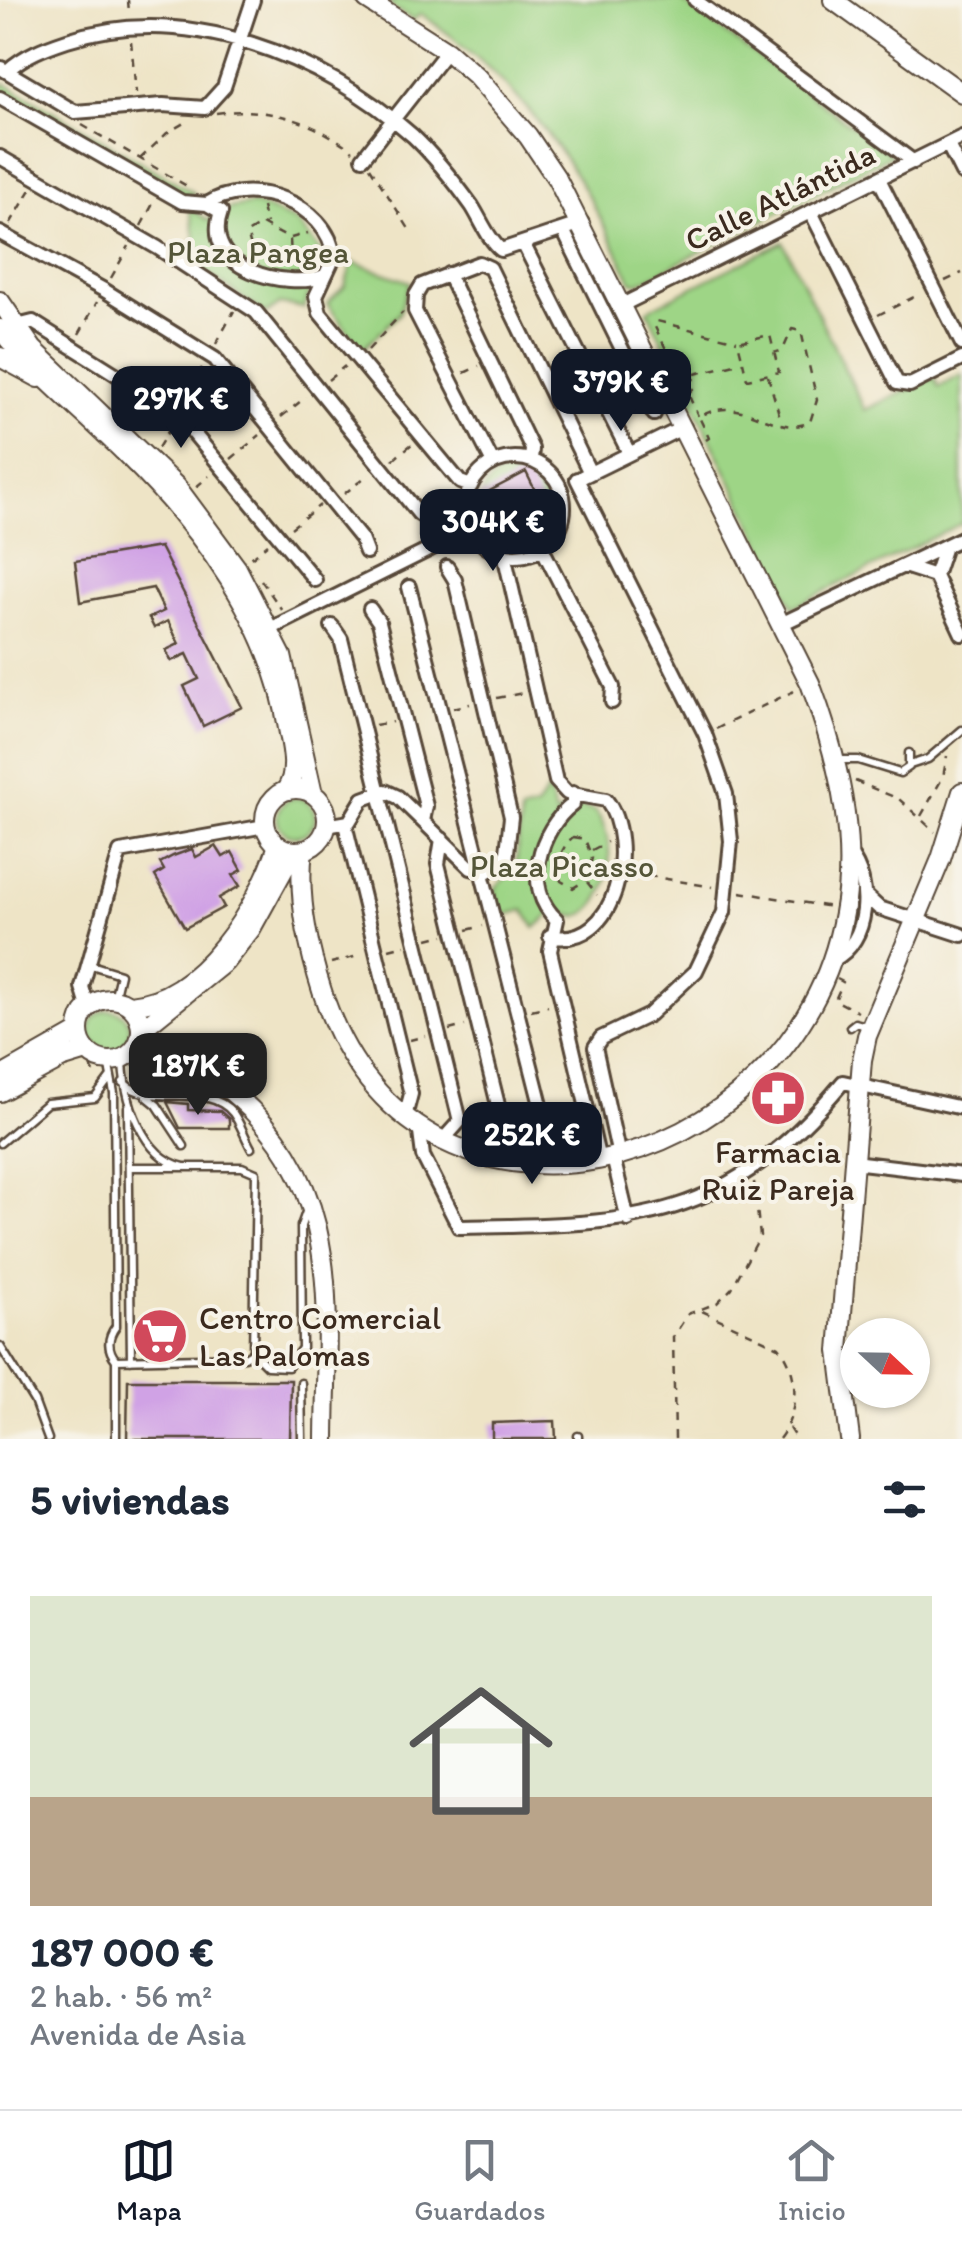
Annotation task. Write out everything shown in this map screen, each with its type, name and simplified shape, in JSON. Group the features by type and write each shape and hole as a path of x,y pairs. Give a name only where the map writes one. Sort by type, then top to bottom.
{"street":[{"path":"4,69 75,112 136,106 205,108 213,103 241,40 252,0"},
{"path":"367,0 447,51 476,76 528,136 582,223 622,305 664,366 692,422 692,446 810,684 838,768 847,850 845,909 830,967"},
{"path":"695,0 914,162"},
{"path":"834,0 962,93"},
{"path":"4,69 50,46 130,27 199,31 241,40 314,69 392,120 445,169 498,248 506,251 582,223"},
{"path":"363,158 447,51"},
{"path":"0,98 182,202 207,204 221,212 220,236 246,268 282,283 328,275"},
{"name":"Calle Atlántida","path":"622,305 962,137"},
{"path":"948,144 962,173"},
{"path":"0,156 136,235 256,312 419,514 432,521"},
{"path":"879,179 962,344"},
{"path":"207,204 234,192 258,192 286,200 324,228 334,257 316,302 326,323 460,482 471,486"},
{"path":"811,212 894,380 910,385 962,359"},
{"path":"564,230 654,414"},
{"path":"2,233 210,355 361,538 366,552"},
{"path":"524,245 629,453"},
{"path":"493,463 415,301 422,285 479,263 490,268 705,734 728,805 729,890 716,937 696,971 649,1016 601,1038 595,1047 610,1157"},
{"path":"448,274 532,449 531,460"},
{"path":"0,301 8,328 43,380 163,492 205,544 245,608 282,692 294,768 286,790 272,800 265,826"},
{"path":"8,328 33,322 176,412 315,580"},
{"path":"8,328 177,487 237,568 270,629 291,683 312,794 336,825 412,1094 412,1119 422,1156 458,1227 628,1220 678,1208 748,1172 798,1134 843,1082 962,1108"},
{"path":"0,357 43,380"},
{"path":"584,476 548,470 531,460 512,458 493,463 471,486 466,510 472,529 483,544 504,554 519,556 542,548 558,531 584,476 692,422"},
{"path":"548,470 563,494 564,513"},
{"path":"270,629 472,529"},
{"path":"780,624 962,538"},
{"path":"945,546 935,576 962,634"},
{"path":"542,548 613,687 612,702"},
{"path":"504,554 556,781 562,790 606,800 622,833 621,872 606,907 581,934 550,936"},
{"path":"904,566 935,576"},
{"path":"88,1007 166,994 218,951 291,848 318,841 364,799 378,792 398,796 472,868 483,872 501,867 506,861 511,817 448,567"},
{"path":"409,587 556,1164"},
{"path":"370,609 379,622 426,806 423,821"},
{"path":"332,626 341,639 460,1121 443,1140"},
{"path":"286,790 312,794"},
{"path":"850,1439 838,1351 859,1083 872,1024 962,792"},
{"path":"572,793 572,804 551,826 540,856 539,890 557,920 550,936 628,1220"},
{"path":"265,826 291,848 314,967 334,1022 372,1082 412,1119 443,1140 479,1155 512,1162 556,1164 610,1157 683,1135 742,1094 789,1045 830,967 854,939 862,918 864,892 860,870 847,850"},
{"path":"0,1078 79,1032 88,1007 82,987 120,852 265,826"},
{"path":"442,839 438,864 512,1162"},
{"path":"0,1092 61,1058 86,1051 114,1065 140,1036 225,962 252,929 291,848"},
{"path":"275,886 283,883 296,888 303,900"},
{"path":"864,892 879,908 962,935"},
{"path":"862,918 879,908"},
{"path":"122,1002 140,1036 226,1086 260,1120 293,1164 310,1202 327,1266 325,1439"},
{"path":"79,1032 86,1051"},
{"path":"853,1162 962,1175"}],"lane":[{"path":"838,768 858,760 896,773 928,759 960,733"},
{"path":"909,753 910,765"},
{"path":"88,964 120,974 122,1002"},
{"path":"850,1027 855,1022 872,1024"},
{"path":"114,1065 123,1082 128,1107 130,1360"},
{"path":"0,1143 40,1107 95,1098 114,1065"},
{"path":"114,1065 116,1326 109,1340 116,1360 116,1439"},
{"path":"123,1082 157,1105 184,1146"},
{"path":"140,1094 199,1097 226,1108 251,1148"},
{"path":"128,1107 162,1160 185,1168"},
{"path":"130,1168 251,1168 256,1173 253,1352 267,1366 288,1367 301,1354 301,1226 310,1202"},
{"path":"115,1196 130,1196"},
{"path":"116,1282 130,1282"},
{"path":"0,1346 34,1401 48,1439"},
{"path":"116,1360 245,1357 253,1352"},
{"path":"301,1383 302,1439"}],"path":[{"path":"128,0 136,106"},
{"path":"206,115 241,110 292,118 324,132 363,158 409,229"},
{"path":"140,159 166,132 195,118"},
{"path":"75,122 196,191 207,204"},
{"path":"2,233 38,179"},
{"path":"136,235 161,190"},
{"path":"258,192 266,225"},
{"path":"290,239 291,258 266,259 251,247 246,236 252,227 266,225 290,239 324,228"},
{"path":"865,321 962,273"},
{"path":"157,450 237,300"},
{"path":"192,490 381,340 415,301"},
{"path":"692,446 709,438 692,422 680,398 694,388 695,374 688,364 664,366 654,325 657,321 738,342 770,335 779,372 747,379 738,342"},
{"path":"692,422 726,407 806,425 814,416 818,400 801,331 792,328 786,346 774,353"},
{"path":"450,380 490,361"},
{"path":"695,374 743,362"},
{"path":"767,375 781,422"},
{"path":"250,559 324,503 333,503 382,469 422,436"},
{"path":"705,734 810,684"},
{"path":"920,818 943,777 960,733"},
{"path":"838,768 899,800 936,833 948,836"},
{"path":"590,851 622,833"},
{"path":"573,837 585,839 590,851 586,880 578,887 564,884 559,876 559,861 573,837"},
{"path":"586,880 606,907"},
{"path":"830,967 843,982 836,1000 872,1024"},
{"path":"675,1439 673,1337 688,1314 717,1303 732,1288 760,1236 755,1183 748,1172"},
{"path":"702,1310 779,1347 788,1357 794,1380 788,1427 779,1439"},
{"path":"788,1427 796,1439"}],"green space":[{"path":"393,0 680,0 892,155 638,283 631,281 570,166 520,100 458,41 421,14 413,20 389,5"},
{"path":"4,83 194,193 189,200 0,92"},
{"name":"Plaza Pangea","path":"254,204 295,221 319,249 320,264 304,308 280,304 266,314 184,257 195,236 189,208 208,220 231,208"},
{"path":"783,242 865,410 934,377 939,387 962,375 962,523 793,607 647,310"},
{"path":"352,262 410,282 399,314 362,350 327,304 345,286"},
{"path":"518,469 545,480 556,507 545,534 518,545 491,534 480,507 491,480"},
{"name":"Plaza Picasso","path":"549,788 555,814 577,806 595,811 607,837 609,869 599,898 590,909 578,917 554,912 535,928 524,910 502,916 495,889 516,866 521,812 536,808"},
{"path":"296,798 310,803 315,817 310,831 296,836 282,831 277,817 282,803"},
{"path":"110,1010 124,1016 130,1030 124,1044 110,1050 96,1044 90,1030 96,1016"}],"building":[{"path":"526,472 549,519 540,523 541,534 515,548 510,539 504,542 480,496"},
{"path":"160,547 242,707 203,726 184,686 199,679 187,654 171,661 166,650 179,644 168,621 154,628 149,618 164,611 153,588 80,602 75,561"},
{"path":"216,846 223,857 232,852 242,870 233,875 240,886 219,898 224,907 185,928 155,876 164,870 160,863 173,856 192,849 196,857"},
{"path":"167,1102 188,1104 188,1110 220,1111 229,1119 229,1128 180,1128"},
{"path":"128,1380 291,1380 290,1439 127,1439"},
{"path":"555,1421 556,1439 492,1439 492,1423"}],"place":[{"name":"Farmacia Ruiz Pareja","path":"778,1098"},
{"name":"Centro Comercial Las Palomas","path":"160,1336"}]}
